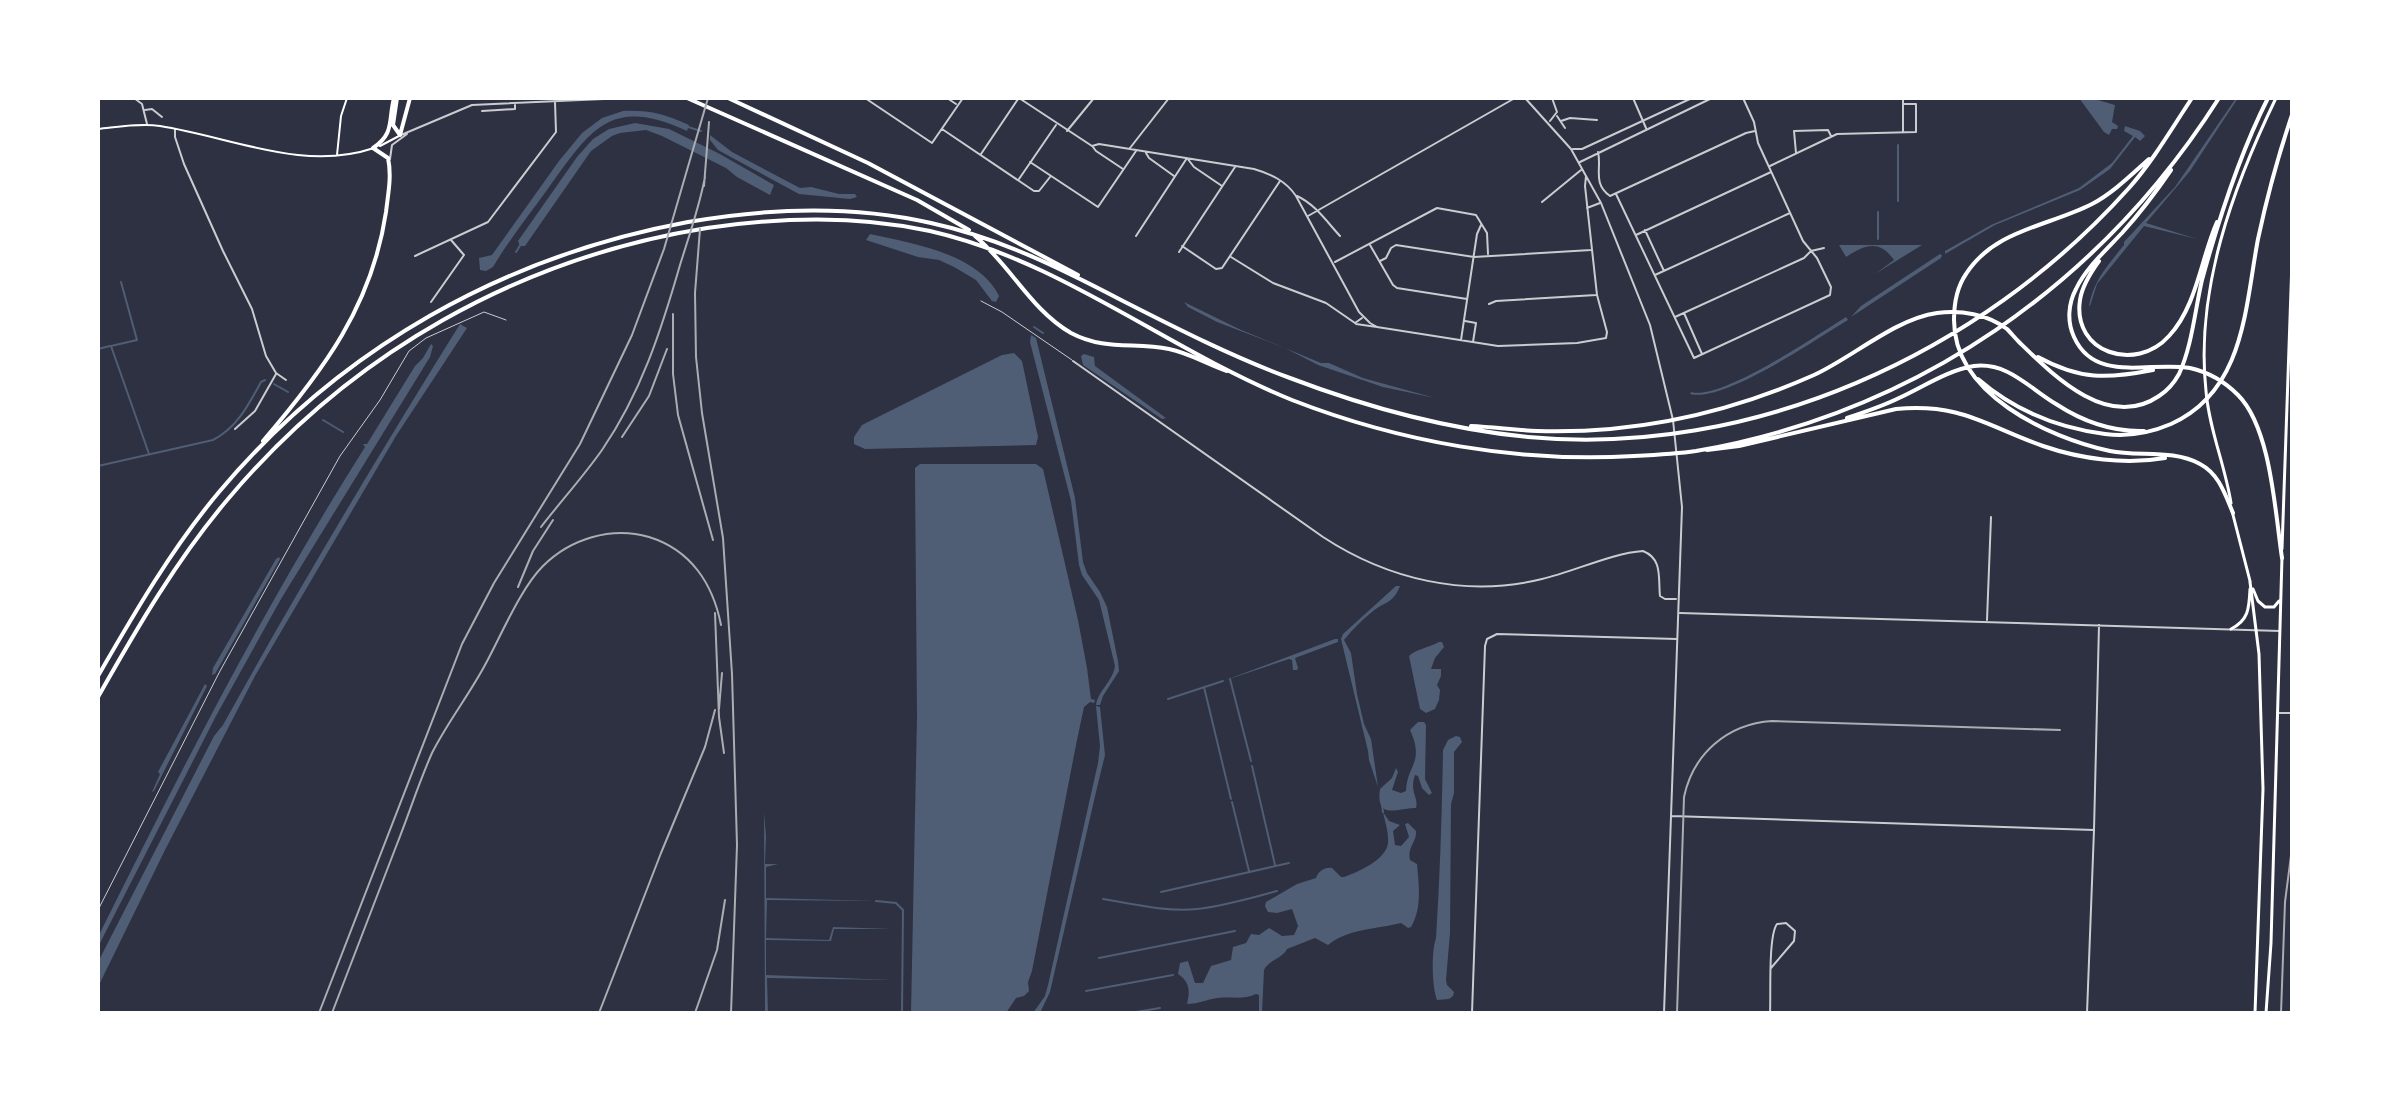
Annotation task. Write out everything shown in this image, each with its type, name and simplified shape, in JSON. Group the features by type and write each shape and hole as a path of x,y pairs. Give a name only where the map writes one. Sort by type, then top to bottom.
{"highway":[{"path":"396,98 393,125 400,135"},
{"path":"98,676 144,597 220,491 307,389 346,330 365,288 384,221 390,166 388,158 373,148 384,141 389,132 396,98"},
{"path":"400,135 410,98"},
{"path":"687,98 917,200 954,221 979,239 1001,261 1042,310 1082,337 1114,346 1169,349 1248,379"},
{"path":"728,98 897,178 1086,281"},
{"path":"220,491 267,440 361,360 463,296 566,253 646,231 711,218 818,210 902,217 998,242 1086,281 1205,342 1286,377 1403,415 1530,437 1581,439 1658,436 1726,424 1773,413 1861,382 1931,348 1987,313 2083,234 2131,186 2192,98"},
{"path":"2219,98 2157,192 2083,278 2074,293 2069,316 2075,339 2086,354 2107,366 2171,367 2200,371 2227,386 2242,399 2259,432 2272,489 2282,558"},
{"path":"2109,246 2082,291 2079,308 2082,321 2092,340 2108,351 2125,356 2144,354 2162,343 2180,322 2249,139 2268,98"},
{"path":"1983,386 2019,408 2061,425 2118,436 2136,435 2169,425 2190,413 2212,394 2232,362 2243,327 2259,237 2292,115"},
{"path":"2157,152 2096,202 1989,247 1963,279 1956,299 1954,317 1958,349 1970,372 1983,386 2019,414 2075,440 2118,453 2189,459 2210,471 2221,485 2233,513"},
{"path":"1697,451 1787,429 1867,401 1970,348 2053,289 2088,258 2178,159"},
{"path":"1452,425 1581,431 1688,418 1755,398 1814,375 1907,322 1927,315 1955,312 1982,317 2007,329 2067,385 2102,403 2116,407 2144,404 2162,394 2175,380 2184,362 2222,213"},
{"path":"98,697 152,604 210,521 250,474 315,409 367,369 466,306 569,262 643,241 710,228 781,220 838,219 913,228 953,237 1041,270 1292,399 1405,435 1487,451 1604,457 1697,451 1739,446 1896,409 1932,408 1970,415 2070,454 2113,460 2171,457"},
{"path":"2033,354 2062,369 2098,377 2171,367"},
{"path":"1826,426 1896,400 1957,371 1989,366 2010,372 2056,404 2091,422 2121,430 2150,431"}],"main road":[{"path":"337,157 339,126 347,98"},
{"path":"2255,1013 2263,789 2257,630 2250,581 2213,435 2205,389 2206,320 2212,277 2227,221 2276,98"},
{"path":"98,129 147,125 304,157 337,157 373,148 400,135"},
{"path":"2266,1013 2271,943 2292,261"},
{"path":"2250,581 2258,601 2265,607 2274,607 2281,598"},
{"path":"2231,629 2241,624 2247,615 2250,581"},
{"path":"2263,789 2275,789"}],"street":[{"path":"134,98 145,110 147,125"},
{"path":"865,98 932,143 963,98"},
{"path":"947,98 958,105"},
{"path":"981,154 1019,98 1124,170"},
{"path":"1067,131 1094,98"},
{"path":"1130,149 1169,98"},
{"path":"1306,216 1515,98"},
{"path":"1525,98 1571,149 1601,203 1650,325 1669,396 1682,507 1664,1013"},
{"path":"1552,98 1556,115 1565,128"},
{"path":"1633,98 1647,129"},
{"path":"1571,149 1582,149 1692,98"},
{"path":"1577,160 1712,98"},
{"path":"1614,195 1694,358 1828,297 1831,293 1817,258 1803,241 1771,172 1744,98"},
{"path":"1903,98 1903,132"},
{"path":"400,135 472,105 604,99"},
{"path":"415,256 488,222 556,132 555,102"},
{"path":"482,111 515,109 515,104"},
{"path":"1769,166 1844,133 1916,132 1916,104 1903,104"},
{"path":"145,110 152,109 162,117"},
{"path":"1548,123 1556,115"},
{"path":"1561,121 1570,118 1597,120"},
{"path":"1019,180 1056,124"},
{"path":"175,129 184,164 252,309 266,356 276,373 286,380"},
{"path":"942,129 1038,192 1050,176"},
{"path":"1796,154 1794,131 1828,130 1831,137"},
{"path":"1598,152 1599,179 1605,192 1614,195 1756,131"},
{"path":"390,166 391,148 408,133"},
{"path":"1092,146 1099,144 1236,166 1262,171 1280,180 1296,196 1363,318 1377,327"},
{"path":"1577,160 1582,149"},
{"path":"1030,162 1098,207 1136,150"},
{"path":"1145,152 1174,176"},
{"path":"1136,236 1187,158"},
{"path":"1187,158 1194,167 1222,186"},
{"path":"1179,252 1236,166"},
{"path":"1542,202 1582,169"},
{"path":"1635,236 1771,172"},
{"path":"1230,256 1273,283 1326,303 1361,326 1498,346 1577,343 1606,338 1597,295 1586,175"},
{"path":"1182,246 1216,269 1222,268 1280,180"},
{"path":"1296,196 1302,197 1340,236"},
{"path":"1587,208 1601,203"},
{"path":"1333,264 1437,208 1476,215 1487,233 1488,255"},
{"path":"1654,276 1790,213"},
{"path":"1461,340 1477,234 1482,224"},
{"path":"1645,230 1665,272"},
{"path":"431,302 464,255 451,239"},
{"path":"1370,244 1397,288 1467,299"},
{"path":"1380,261 1388,256 1391,248 1398,245 1474,257 1592,250"},
{"path":"1673,318 1804,258 1811,251 1824,248"},
{"path":"1489,304 1496,301 1597,295"},
{"path":"1684,313 1703,355"},
{"path":"1355,323 1363,318"},
{"path":"1464,321 1476,323 1473,342"},
{"path":"1073,361 1323,537 1386,570 1442,584 1495,586 1541,580 1643,551 1652,555 1657,563 1660,596 1679,599"},
{"path":"235,429 255,411 276,373"},
{"path":"1987,622 1991,517"},
{"path":"1679,613 2280,631"},
{"path":"2087,1013 2099,625"},
{"path":"1472,1013 1487,639 1497,634 1678,639"},
{"path":"2277,713 2292,713"},
{"path":"1671,816 2094,830"},
{"path":"1770,1013 1771,968 1773,930 1777,924 1786,923 1795,931 1794,941 1771,968"}],"lane":[{"path":"981,301 1073,361"},
{"path":"98,910 220,671 340,456 380,400 409,351 426,338 484,312 506,320"}],"water":[{"path":"2079,98 2115,105 2112,122 2118,126 2117,129 2112,129 2109,135 2104,132"},
{"path":"2236,98 2190,171 2146,223 2197,239 2144,226 2097,284 2090,306 2091,296 2098,280 2107,266 2124,242 2175,187"},
{"path":"623,111 657,114 689,125 687,131 638,117 620,118 604,125 576,151 493,267 480,270 479,258 492,255 582,133 602,118"},
{"path":"635,123 669,129 718,153 774,185 770,195 726,168 662,136 646,130 620,133 591,151 525,246 520,246 518,241 593,139 609,129"},
{"path":"2125,126 2145,136 2140,141 2135,137 2110,169 2080,190 1995,225 1945,254 1945,251 1991,225 2079,188 2112,163 2133,136 2124,131"},
{"path":"710,135 732,152 800,188 811,187 839,194 855,194 857,197 799,194 718,150"},
{"path":"870,234 924,246 960,260 989,282 999,296 996,302 976,280 954,267 866,240"},
{"path":"1839,245 1922,245 1875,274 1894,260 1888,253 1872,246 1846,257"},
{"path":"1940,254 1941,258 1851,317 1861,306"},
{"path":"1184,302 1239,329 1283,347 1217,322"},
{"path":"1846,317 1848,320 1746,380 1705,394 1690,394 1724,387 1746,377"},
{"path":"460,324 467,328 396,436 255,676 98,987 98,962 214,736"},
{"path":"1031,335 1036,338 1075,498 1083,562 1107,607 1118,661 1119,671 1100,705 1096,705 1097,700 1115,666 1099,600 1079,565 1071,501 1030,342"},
{"path":"431,344 430,357 281,599 216,716 98,947 98,937 129,874 258,627 365,447 363,444 367,444"},
{"path":"1286,348 1363,378 1435,398 1383,387 1318,365"},
{"path":"1014,353 1022,361 1038,437 1036,445 865,449 854,444 854,437 862,425 1002,355"},
{"path":"1081,356 1094,357 1095,366 1166,418 1162,419 1083,365"},
{"path":"920,464 1036,464 1043,469 1078,620 1091,699 1095,700 1084,707 1028,982 1029,991 1016,998 1006,1013 911,1013 917,716 915,468"},
{"path":"279,557 215,674 212,675 213,668"},
{"path":"1396,586 1400,586 1391,599 1368,615 1344,640 1351,653 1357,694 1371,739 1378,787 1341,639"},
{"path":"1335,639 1338,642 1295,658 1297,670 1293,670 1292,660 1289,659 1223,681"},
{"path":"1439,642 1444,647 1431,669 1441,669 1437,685 1439,700 1435,709 1426,713 1420,709 1409,656"},
{"path":"205,684 207,686 152,792 160,774 158,772"},
{"path":"1096,706 1100,707 1105,755 1050,992 1040,1013 1033,1013 1045,996 1048,985 1098,763 1100,746"},
{"path":"1418,722 1426,725 1425,779 1432,793 1429,795 1422,788 1415,775 1416,808 1385,809 1379,799 1380,789 1392,778 1396,768 1398,772 1392,790 1406,791 1416,757 1410,730"},
{"path":"1456,736 1462,742 1454,752 1446,980 1454,992 1449,999 1437,1000 1433,961 1439,891 1443,750 1448,740"},
{"path":"1383,812 1389,821 1400,825 1393,831 1395,845 1401,846 1409,837 1405,824 1408,823 1416,831 1409,855 1410,860 1417,864 1419,897 1411,927 1401,923 1363,930 1328,945 1315,938 1287,949 1264,970 1262,1013 1259,1013 1259,995 1256,994 1187,1004 1188,987 1178,974 1180,963 1188,961 1195,983 1203,983 1211,966 1231,960 1233,947 1246,943 1251,934 1259,935 1269,928 1282,936 1294,935 1298,926 1292,909 1268,912 1266,902 1297,884 1316,878 1324,869 1332,868 1344,877 1377,860 1388,843"},
{"path":"764,813 765,864 778,864 766,867 766,898 876,901 767,900 766,938 829,940 833,927 892,929 834,929 831,941 766,940 766,975 892,980 767,978 768,1013 765,1013"}],"waterway":[{"path":"688,127 701,131"},
{"path":"1898,145 1898,201"},
{"path":"1878,212 1878,239"},
{"path":"516,252 521,244"},
{"path":"121,282 137,340 111,346 149,454"},
{"path":"1034,327 1043,333"},
{"path":"98,349 110,346"},
{"path":"98,466 213,440 236,422 265,380"},
{"path":"274,384 288,392"},
{"path":"323,420 343,432"},
{"path":"1230,679 1251,761"},
{"path":"1168,699 1223,681"},
{"path":"1204,687 1231,799"},
{"path":"1252,766 1275,865"},
{"path":"1232,802 1249,871"},
{"path":"1382,805 1383,812"},
{"path":"1161,892 1289,863"},
{"path":"1103,899 1185,910 1217,906 1277,891"},
{"path":"876,901 896,903 903,910 902,1013"},
{"path":"1099,958 1235,931"},
{"path":"1086,991 1173,975"},
{"path":"1130,1013 1160,1008"}],"railway":[{"path":"319,1013 462,644 494,583 580,444 632,335 664,249 708,98"},
{"path":"704,186 709,122"},
{"path":"541,527 602,450 639,384 665,314 705,177"},
{"path":"700,229 695,293 696,357 723,538 732,674 737,845 731,1013"},
{"path":"673,314 673,374 678,415 713,540"},
{"path":"622,437 649,396 667,349"},
{"path":"518,587 533,551 553,520"},
{"path":"332,1013 432,753 479,676 519,600 543,566 566,549 592,537 620,533 649,537 677,550 698,570 712,596 721,625"},
{"path":"715,613 719,717 724,753"},
{"path":"719,709 722,673"},
{"path":"599,1013 705,747 715,710"},
{"path":"1677,1013 1684,797 1695,767 1714,744 1741,728 1772,721 2060,730"},
{"path":"2281,1013 2285,902 2292,848"},
{"path":"695,1013 717,950 725,900"}]}
